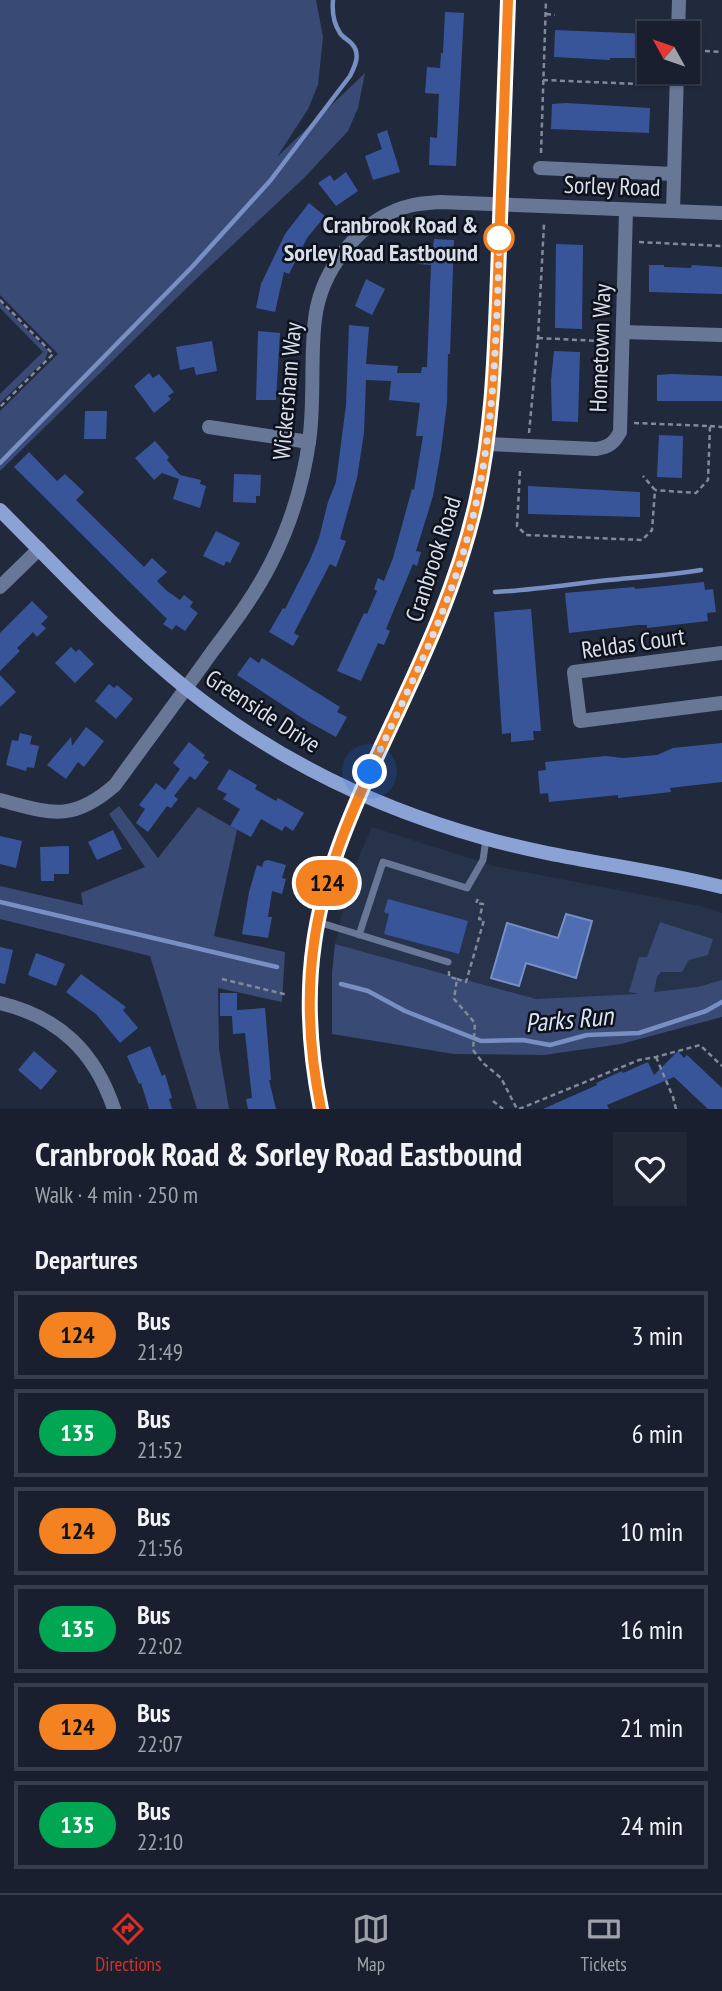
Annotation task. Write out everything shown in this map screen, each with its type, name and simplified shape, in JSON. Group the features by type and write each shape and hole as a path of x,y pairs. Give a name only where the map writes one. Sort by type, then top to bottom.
{"street":[{"name":"Cranbrook Road","path":"321,1109 314,1067 310,1007 312,961 318,922 332,866 360,793 449,594 469,534 488,444 494,372 508,0"},
{"path":"678,21 679,0"},
{"path":"673,211 677,84"},
{"path":"540,168 674,174"},
{"name":"Wickersham Way","path":"0,800 49,813 78,810 98,800 115,785 249,601 271,564 300,486 309,442 315,319 321,290 349,245 364,229 387,215 412,205 440,202 500,204"},
{"name":"Sorley Road","path":"500,204 722,213"},
{"name":"Hometown Way","path":"488,444 596,449 608,447 616,440 620,432 626,210"},
{"path":"623,332 722,335"},
{"path":"209,427 309,442"},
{"name":"Greenside Drive","path":"0,510 186,689 260,741 299,764 418,817 486,839 722,887"},
{"path":"0,587 39,550"},
{"name":"Reldas Court","path":"722,656 574,672 580,721 722,704"},
{"path":"0,1003 44,1018 81,1047 94,1064 114,1109"}],"lane":[{"path":"359,935 383,862 467,888 483,860 486,839"},
{"path":"318,922 448,962"}],"path":[{"path":"540,168 546,0"},
{"path":"546,14 555,15"},
{"path":"705,51 722,52"},
{"path":"543,80 666,85"},
{"path":"528,434 538,338 544,224"},
{"path":"639,242 722,246"},
{"path":"0,300 53,354 0,407"},
{"path":"538,338 598,341"},
{"path":"620,423 722,427"},
{"path":"654,491 696,493 708,480 710,426"},
{"path":"520,471 517,526 526,535 642,540 652,530 654,491 643,476"},
{"path":"448,962 449,977 466,982 484,920 479,919 483,904 476,903 478,899"},
{"path":"222,979 288,995"},
{"path":"457,979 454,999 474,1023 473,1050 483,1063 501,1078 518,1109 629,1063 700,1045 722,1066"},
{"path":"656,1058 676,1109"},
{"path":"493,1101 503,1109"}],"shaded area":[{"path":"0,0 316,0 323,37 318,85 308,109 277,157 365,73 358,108 348,131 304,178 193,282 0,471 0,411 58,354 0,295"},
{"path":"0,302 48,351 45,360 0,403 0,394 43,352 0,308"},
{"path":"119,806 158,858 198,807 237,830 214,936 285,952 282,1002 218,988 219,1049 229,1109 197,1109 150,956 0,919 0,886 83,905 81,893 145,867 109,814"},
{"path":"372,827 494,866 701,906 722,913 722,980 697,987 622,997 536,999 335,944 351,874"},
{"path":"566,914 592,921 576,978 526,963 519,986 491,978 507,923 558,938"},
{"path":"660,922 713,939 708,955 689,960 682,972 661,972 657,977 654,992 697,987 722,980 722,1017 621,1044 544,1055 454,1054 332,1034 335,944 536,999 639,994 629,992 639,957 647,957"}],"building":[{"path":"445,12 464,13 456,166 429,165 430,137 437,138 439,94 425,93 427,67 440,68"},
{"path":"555,30 637,33 637,58 610,60 554,57"},
{"path":"552,104 650,108 649,133 551,129"},
{"path":"387,130 400,172 373,180 365,156 382,149 377,134"},
{"path":"346,172 358,191 336,206 318,183 330,175 334,181"},
{"path":"309,203 325,216 307,238 289,274 284,272 275,312 256,308 261,284 285,234"},
{"path":"434,239 454,240 447,403 441,451 433,496 416,551 421,552 417,566 413,564 386,629 390,631 384,645 378,643 361,681 337,671 364,613 367,614 377,591 374,589 378,578 384,581 393,558 412,489 414,490 423,436 416,436 420,403 389,400 391,381 366,380 364,433 357,478 340,539 346,541 336,567 330,564 294,633 299,636 293,646 269,632 283,608 285,609 309,562 336,482 346,405 349,325 369,327 366,364 398,366 397,373 421,373 422,367 427,367 431,265 419,264 420,248 433,248"},
{"path":"556,244 583,245 582,329 555,328"},
{"path":"649,265 722,267 722,294 649,292"},
{"path":"366,279 385,289 372,315 355,306"},
{"path":"258,331 280,333 276,400 256,400"},
{"path":"212,341 217,371 196,375 194,367 180,370 176,347"},
{"path":"554,351 580,352 578,422 552,421 551,380"},
{"path":"149,373 153,378 159,374 174,392 168,396 171,399 154,413 134,386"},
{"path":"657,375 722,376 722,401 657,401"},
{"path":"85,411 107,411 106,439 84,439"},
{"path":"659,435 683,436 682,478 657,477"},
{"path":"155,441 180,475 201,480 200,484 206,486 200,508 173,499 179,479 162,473 154,480 135,458"},
{"path":"29,452 57,481 65,474 84,492 76,500 144,567 152,558 167,572 157,581 180,600 184,595 193,602 190,607 198,613 185,631 176,625 172,630 163,624 167,619 14,467"},
{"path":"234,474 261,475 260,496 256,496 256,503 233,502"},
{"path":"528,486 640,492 640,517 528,514"},
{"path":"216,531 240,543 230,563 226,561 224,566 203,556"},
{"path":"704,582 705,590 713,589 716,612 707,613 708,621 569,633 565,593"},
{"path":"32,601 48,617 41,624 46,628 37,637 33,632 17,648 20,651 0,671 0,633"},
{"path":"531,609 541,731 533,731 534,740 511,742 511,733 502,734 494,612"},
{"path":"71,647 76,652 79,649 94,664 75,683 55,663"},
{"path":"250,657 259,663 262,658 340,707 337,712 347,717 336,737 237,675"},
{"path":"0,675 16,692 0,707"},
{"path":"109,684 114,688 117,685 133,699 116,719 95,701"},
{"path":"86,727 104,741 84,767 78,762 66,779 47,765 71,737 72,746"},
{"path":"20,733 32,736 30,744 39,746 34,768 27,767 26,771 6,765 12,740 18,741"},
{"path":"189,742 205,755 203,758 209,762 195,780 190,776 174,796 178,799 171,808 167,806 148,832 136,823 145,809 139,805 156,783 165,790 180,769 173,763"},
{"path":"722,743 722,782 670,788 671,792 618,798 618,795 549,802 548,793 540,794 538,771 546,770 545,762 606,756 623,758 657,755 673,748"},
{"path":"229,769 257,785 255,789 304,813 293,831 285,826 282,831 261,819 251,837 230,826 240,809 223,799 227,794 217,789"},
{"path":"113,830 122,849 97,860 88,842"},
{"path":"0,836 22,841 16,868 0,864"},
{"path":"69,846 69,874 54,874 54,881 41,881 40,847"},
{"path":"264,861 286,865 282,878 286,879 282,894 272,891 268,917 272,917 268,938 242,934 257,865 262,867"},
{"path":"388,899 468,921 459,954 384,934 389,914 384,912"},
{"path":"0,947 13,950 5,984 0,983"},
{"path":"36,953 65,964 56,986 28,975"},
{"path":"81,974 126,1007 123,1010 138,1028 120,1043 96,1014 66,992"},
{"path":"220,993 237,993 237,1010 265,1008 269,1080 276,1109 248,1109 246,1099 252,1098 245,1033 233,1034 232,1016 220,1016"},
{"path":"150,1046 162,1076 165,1074 172,1098 169,1099 172,1109 149,1109 141,1083 139,1084 127,1056"},
{"path":"34,1051 57,1071 41,1090 18,1070"},
{"path":"678,1051 684,1058 687,1055 722,1088 722,1109 708,1109 674,1077 607,1105 609,1109 543,1109 622,1071 623,1073 648,1062 654,1075"}],"waterway":[{"path":"0,463 192,267 270,181 350,76 357,56 355,48 338,29 333,0"},
{"path":"495,592 701,570"},
{"name":"Parks Run","path":"0,902 277,967"},
{"name":"Parks Run","path":"341,984 368,991 405,1011 481,1041 523,1040 550,1045 587,1035 639,1033 706,1011 722,1002"}],"bus line":[{"name":"124","path":"321,1109 312,1038 310,982 314,942 324,895 340,842 360,793 449,594 469,534 488,444 494,372 508,0"}],"place":[{"name":"Cranbrook Road & Sorley Road Eastbound","path":"499,238"}],"route":[{"path":"370,772 438,622 469,534 490,428 500,228 499,238"}]}
